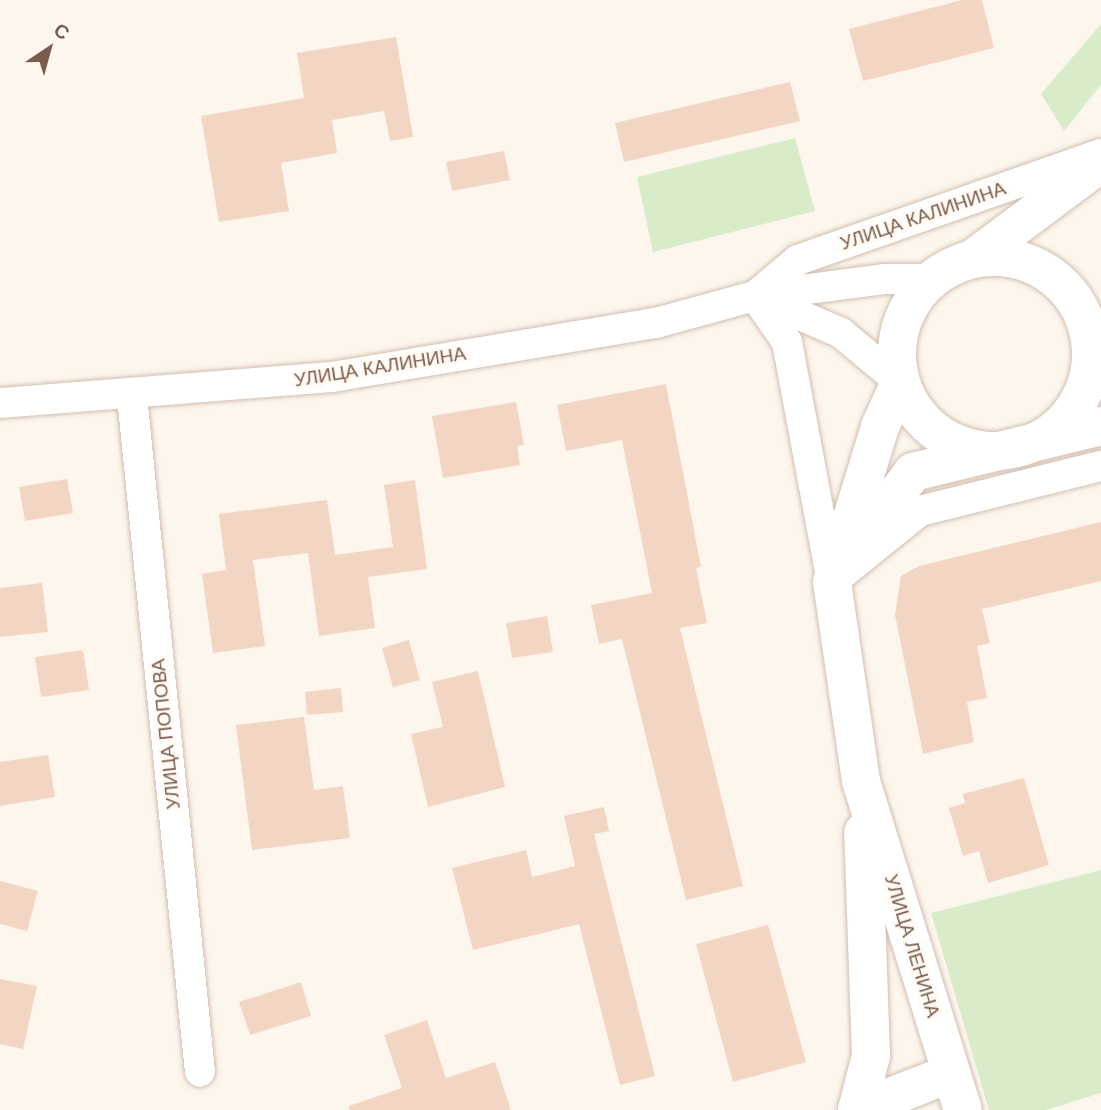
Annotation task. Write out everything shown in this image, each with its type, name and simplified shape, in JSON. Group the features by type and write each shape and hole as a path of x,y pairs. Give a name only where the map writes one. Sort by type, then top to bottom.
{"street":[{"name":"УЛИЦА КАЛИНИНА","path":"755,296 797,260 1101,153"},
{"path":"1101,163 974,258 931,279 912,300 900,326 896,354 900,382 910,404 944,438 990,451 1014,449 1039,440 1061,425 1078,404 1090,366 1101,285"},
{"path":"974,258 1022,259 1050,274 1074,297 1094,333"},
{"name":"УЛИЦА КАЛИНИНА","path":"0,403 132,396 332,377 656,323 755,296 884,279 931,279"},
{"path":"755,296 841,333 900,382"},
{"name":"УЛИЦА ЛЕНИНА","path":"755,296 788,342 832,582 861,781 871,1042 857,1110"},
{"name":"УЛИЦА ЛЕНИНА","path":"832,582 880,427 900,382"},
{"name":"УЛИЦА ПОПОВА","path":"132,396 200,1072"},
{"path":"832,582 913,472 1101,426"},
{"path":"832,582 920,511 1101,466"},
{"name":"УЛИЦА ЛЕНИНА","path":"861,781 949,1074 963,1110"},
{"path":"857,1110 949,1074"}],"green space":[{"path":"1101,24 1101,85 1064,131 1041,94"},
{"path":"795,138 815,211 653,252 637,177"},
{"path":"1101,870 1101,1093 1046,1110 989,1110 931,913"}],"building":[{"path":"962,0 982,0 994,48 863,81 849,29"},
{"path":"396,37 413,137 390,141 384,111 332,120 337,153 281,163 289,211 219,222 201,116 304,98 297,53"},
{"path":"790,82 800,121 624,162 615,123"},
{"path":"504,151 510,180 452,191 446,162"},
{"path":"666,384 701,567 696,568 707,623 680,628 743,886 686,900 622,639 599,644 591,605 652,593 622,440 566,451 557,405"},
{"path":"516,402 524,445 517,446 520,465 443,478 432,416"},
{"path":"67,479 73,513 25,521 19,487"},
{"path":"415,480 427,569 368,577 375,628 319,636 308,553 253,560 265,646 213,653 202,574 226,570 219,514 327,500 335,555 393,547 384,485"},
{"path":"1101,522 1101,581 982,609 990,643 977,646 987,698 967,702 974,742 923,754 895,615 901,576 919,566"},
{"path":"42,583 48,632 0,637 0,588"},
{"path":"547,616 553,652 512,658 506,623"},
{"path":"409,640 420,680 393,687 382,648"},
{"path":"83,650 89,690 41,697 35,657"},
{"path":"478,671 505,787 428,807 411,734 443,727 432,682"},
{"path":"341,688 343,712 307,715 305,692"},
{"path":"304,717 314,790 343,786 350,838 252,850 236,725"},
{"path":"48,755 55,797 0,806 0,762"},
{"path":"1024,778 1049,865 988,883 979,851 963,856 949,808 965,803 963,794"},
{"path":"604,807 609,831 594,834 655,1076 620,1085 579,924 473,950 452,868 526,850 532,877 575,866 564,816"},
{"path":"0,881 38,891 27,931 0,924"},
{"path":"768,925 806,1062 733,1082 696,944"},
{"path":"0,979 37,986 23,1049 0,1044"},
{"path":"301,982 311,1016 250,1035 239,1002"},
{"path":"427,1020 446,1078 495,1062 511,1110 349,1110 349,1106 402,1088 384,1035"}]}
